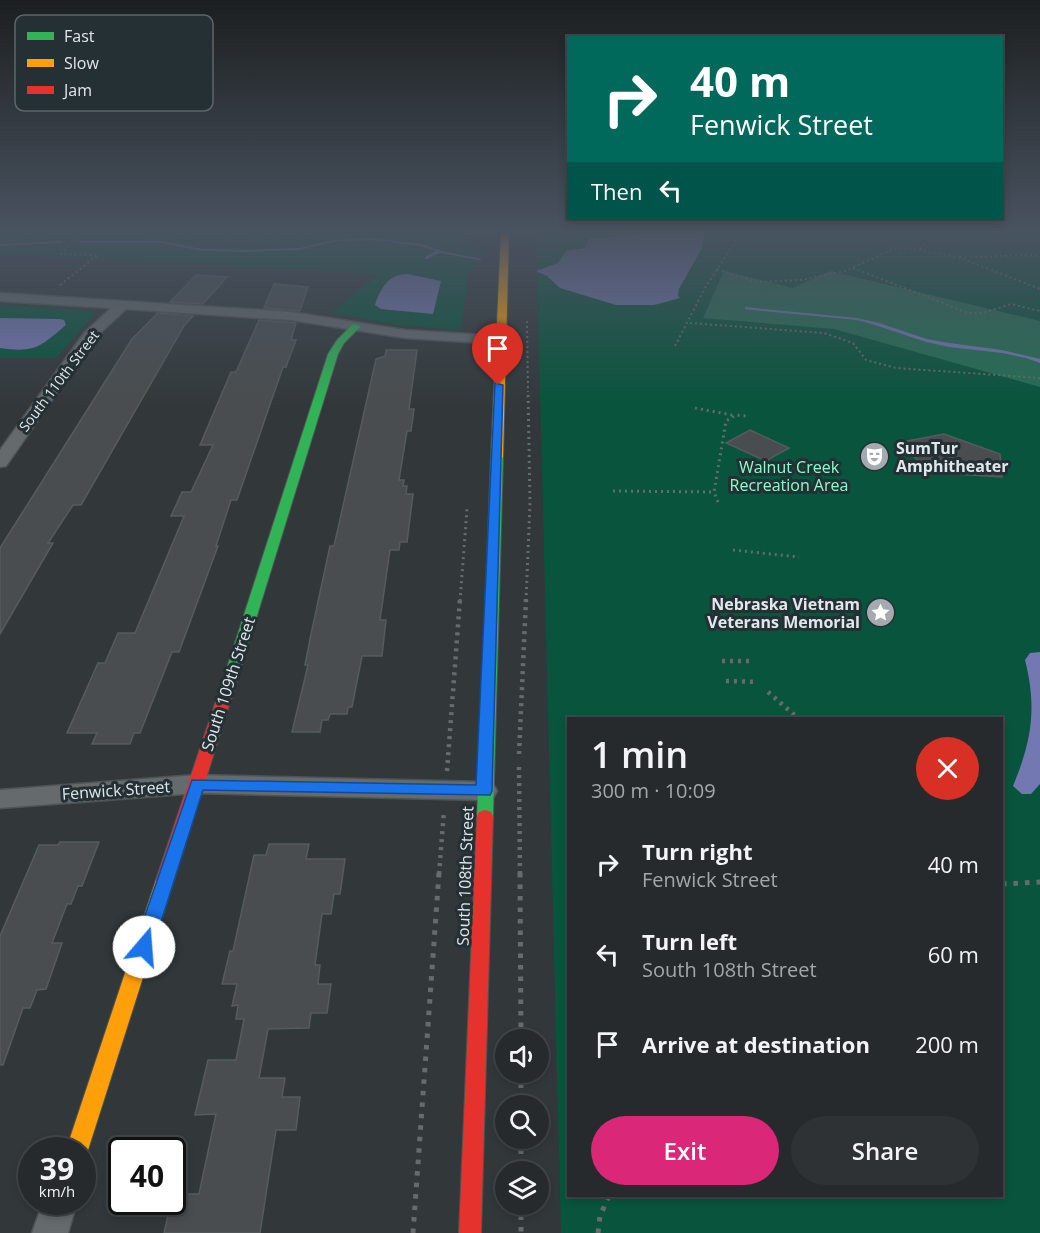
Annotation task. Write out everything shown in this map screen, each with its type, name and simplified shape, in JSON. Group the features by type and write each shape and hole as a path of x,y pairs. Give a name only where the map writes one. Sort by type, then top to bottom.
{"street":[{"name":"South 108th Street","path":"470,1233 502,291"},
{"path":"0,297 291,316 422,336 500,340"},
{"name":"South 110th Street","path":"0,462 90,335 124,304"},
{"name":"South 109th Street","path":"81,1137 197,784 333,354 340,342 357,326"},
{"name":"Fenwick Street","path":"0,799 197,784 484,791"},
{"path":"50,1233 56,1215"}],"path":[{"path":"42,298 52,291"},
{"path":"675,346 690,323 694,308 704,291"},
{"path":"911,291 968,313 983,313 1011,304 1040,311"},
{"path":"521,1029 519,764 530,503 527,315"},
{"path":"690,323 824,333 853,343 866,360 896,368 1040,378"},
{"path":"695,408 722,411 734,416 746,416"},
{"path":"718,502 714,492 726,421 734,416"},
{"path":"613,491 714,492"},
{"path":"413,1233 468,500"},
{"path":"733,550 799,557"},
{"path":"722,661 753,661"},
{"path":"726,681 758,682"},
{"path":"768,692 797,717"},
{"path":"1003,884 1040,882"},
{"path":"598,1233 600,1216 609,1197"},
{"path":"521,1215 521,1233"}],"green space":[{"path":"359,291 466,291 462,326 457,330 390,324 332,312"},
{"name":"Walnut Creek Recreation Area","path":"537,291 1040,291 1040,1233 561,1233"},
{"path":"715,291 912,291 1040,321 1040,387 834,329 703,318"},
{"path":"0,305 91,311 95,314 56,358 0,358"}],"water":[{"path":"381,291 439,291 433,314 381,309 375,305"},
{"path":"568,291 679,291 680,298 654,305 616,305"},
{"path":"0,318 60,319 64,320 66,325 50,339 36,347 21,350 0,348"},
{"path":"1040,652 1040,784 1031,794 1022,794 1013,786 1025,754 1031,724 1031,693 1025,660 1030,653"}],"building":[{"path":"181,291 215,291 203,304 170,302"},
{"path":"271,291 307,291 300,311 264,308"},
{"path":"158,313 193,316 184,326 81,505 73,505 48,543 53,543 0,634 0,548 132,339"},
{"path":"259,320 296,323 291,340 296,340 286,367 283,367 237,500 231,500 216,546 218,546 179,652 172,652 140,733 134,733 130,744 92,744 97,733 67,733 98,663 105,663 118,633 135,633 184,516 171,516 182,492 191,492 213,445 200,445 231,372 236,372"},
{"path":"386,350 417,350 409,409 414,409 411,431 407,431 399,480 404,480 403,486 407,486 406,494 413,494 407,542 400,542 399,550 390,550 380,620 386,620 382,656 362,656 352,707 348,707 347,714 330,714 328,720 322,720 320,732 292,732 308,665 305,665 330,546 334,546 376,359 385,356"},
{"path":"750,430 789,448 766,461 726,443"},
{"path":"944,434 1000,454 1002,477 954,474 919,461 897,443"},
{"path":"60,842 99,842 82,886 78,886 71,904 67,904 52,943 62,943 46,989 37,990 30,1008 23,1008 3,1065 0,1065 0,936 39,845 58,845"},
{"path":"269,844 309,844 306,859 345,859 340,894 334,894 331,914 322,914 315,965 320,965 318,984 331,984 327,1013 311,1013 309,1028 268,1029 259,1078 285,1078 282,1097 300,1097 296,1130 276,1130 260,1233 164,1233 168,1215 186,1215 186,1194 199,1194 216,1114 195,1115 208,1060 236,1060 244,1019 236,1019 238,1005 232,1006 237,984 222,984 230,951 233,951 254,855 266,855"}],"waterway":[{"path":"747,308 857,319 926,341 1002,351 1040,361"}],"traffic: fast":[{"path":"230,680 333,354 340,342 356,326"},
{"path":"485,816 497,457"}],"traffic: slow":[{"path":"497,457 503,291"},
{"path":"81,1137 165,880"}],"traffic: jam":[{"path":"165,880 230,680"},
{"path":"470,1233 485,816"}],"place":[{"name":"SumTur Amphitheater","path":"875,457"},
{"name":"Nebraska Vietnam Veterans Memorial","path":"881,613"}],"route":[{"path":"144,947 197,784 484,791 498,385"}]}
